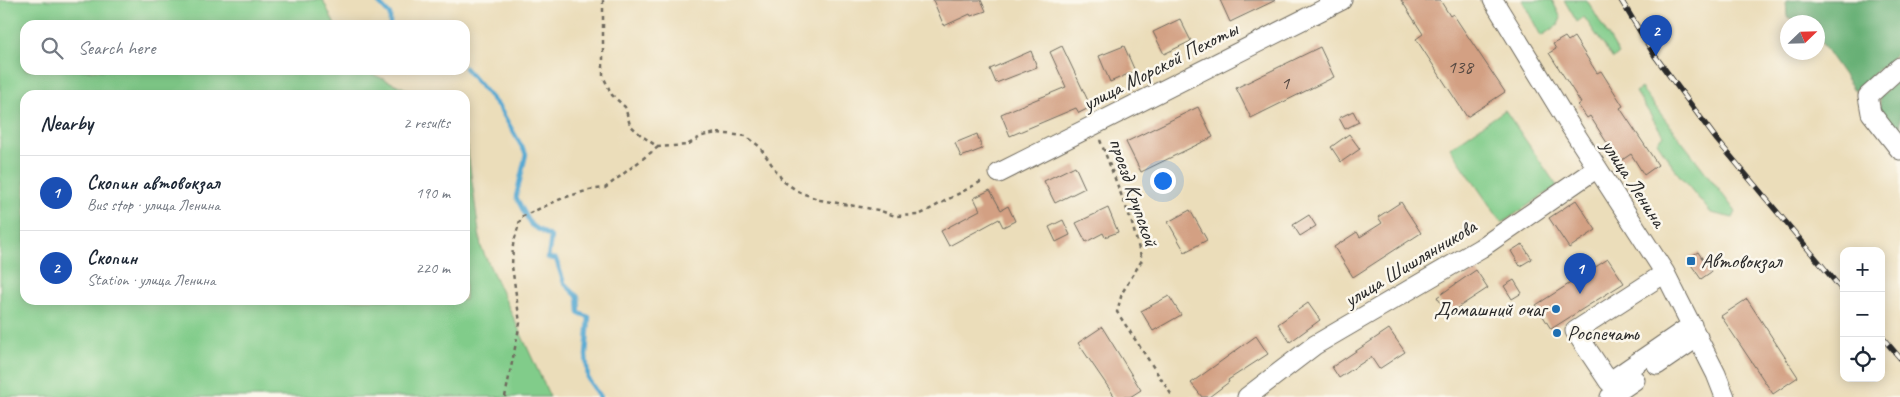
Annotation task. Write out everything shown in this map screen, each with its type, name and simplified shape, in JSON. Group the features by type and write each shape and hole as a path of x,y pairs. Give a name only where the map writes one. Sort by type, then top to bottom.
{"street":[{"name":"улица Морской Пехоты","path":"999,172 1342,0"},
{"name":"улица Ленина","path":"1493,0 1597,168 1665,272 1695,331 1725,397"},
{"path":"1900,67 1868,96 1871,113 1900,150"},
{"name":"улица Шишлянникова","path":"1247,397 1315,345 1481,248 1597,168"},
{"path":"1665,272 1575,331 1609,382 1695,331"},
{"path":"1610,397 1695,331"}],"path":[{"path":"603,0 603,76 612,95 625,107 630,125 658,147"},
{"name":"проезд Крупской","path":"1094,124 1131,220 1142,260 1122,293 1117,312 1173,397"},
{"path":"505,397 520,324 512,266 513,245 521,217 563,198 589,190 605,188 658,147 687,145 702,136 717,132 746,136 759,146 783,181 799,192 820,200 878,210 895,216 919,215 999,172"}],"green space":[{"path":"0,0 323,0 333,20 20,20 20,75 374,75 409,90 20,90 20,305 470,305 470,168 481,247 550,397 0,397"},
{"path":"1522,0 1552,0 1561,18 1558,25 1541,36"},
{"path":"1564,0 1587,0 1619,54 1613,59 1584,17 1577,22"},
{"path":"1786,0 1900,0 1900,50 1855,91 1825,48 1825,15 1787,15"},
{"path":"1900,78 1900,138 1880,114 1880,96"},
{"path":"1641,88 1736,212 1733,218 1711,213 1679,175 1657,142 1663,135 1636,92"},
{"path":"1505,110 1557,186 1502,223 1450,148"}],"building":[{"path":"933,0 981,0 986,11 971,16 970,14 944,26"},
{"path":"1220,0 1276,0 1230,22"},
{"path":"1401,0 1440,0 1450,16 1453,14 1505,92 1467,117 1416,39 1423,34"},
{"path":"1180,19 1191,41 1164,54 1153,32"},
{"path":"1565,37 1568,41 1574,37 1597,73 1601,71 1623,106 1620,108 1658,165 1644,175 1631,154 1619,162 1590,116 1587,118 1578,105 1581,103 1549,53 1556,49 1553,44"},
{"path":"1062,46 1091,107 1079,113 1076,108 1010,136 1001,114 1066,87 1050,52"},
{"path":"1124,46 1135,71 1110,82 1099,56"},
{"path":"1320,47 1334,77 1251,118 1236,88"},
{"path":"1031,51 1037,67 996,83 990,69"},
{"path":"1198,107 1213,137 1141,172 1126,142"},
{"path":"1353,111 1359,122 1345,129 1339,118"},
{"path":"977,134 982,149 961,157 955,143"},
{"path":"1349,134 1360,149 1341,162 1331,147"},
{"path":"1075,166 1085,188 1055,203 1044,181"},
{"path":"990,190 1001,210 1008,206 1015,221 1003,227 999,219 949,246 941,231 980,210 974,198"},
{"path":"1576,200 1596,230 1569,248 1549,218"},
{"path":"1401,202 1421,233 1353,277 1334,247 1357,232 1360,237 1382,223 1378,217"},
{"path":"1108,208 1118,232 1105,237 1103,233 1086,242 1076,223"},
{"path":"1190,210 1207,240 1185,252 1168,222"},
{"path":"1309,215 1316,226 1300,236 1293,225"},
{"path":"1063,220 1070,235 1056,242 1049,227"},
{"path":"1522,244 1532,259 1520,266 1511,251"},
{"path":"1698,252 1711,272 1701,279 1687,259"},
{"path":"1608,259 1624,283 1551,329 1536,305"},
{"path":"1476,270 1488,288 1448,314 1437,297"},
{"path":"1514,280 1522,293 1512,299 1504,286"},
{"path":"1169,296 1181,315 1153,331 1141,311"},
{"path":"1747,299 1798,377 1773,394 1721,316"},
{"path":"1308,303 1320,320 1290,342 1278,324"},
{"path":"1102,327 1141,390 1130,397 1115,397 1078,343"},
{"path":"1389,329 1405,352 1379,369 1371,357 1339,378 1332,367"},
{"path":"1256,336 1268,354 1228,380 1229,382 1209,397 1202,397 1191,383"}],"waterway":[{"path":"376,0 390,15 390,20"},
{"path":"470,74 499,107 526,154 516,197 531,225 551,237 548,258 556,259 564,283 578,297 579,313 589,317 586,355 588,379 600,397"}],"railway":[{"path":"1621,0 1655,56 1717,140 1840,287"},
{"path":"1882,337 1900,358"}],"place":[{"name":"Скопин","path":"1656,56"},
{"name":"Автовокзал","path":"1691,261"},
{"name":"Скопин автовокзал","path":"1580,294"},
{"name":"Домашний очаг","path":"1556,309"},
{"name":"Роспечать","path":"1557,333"}]}
